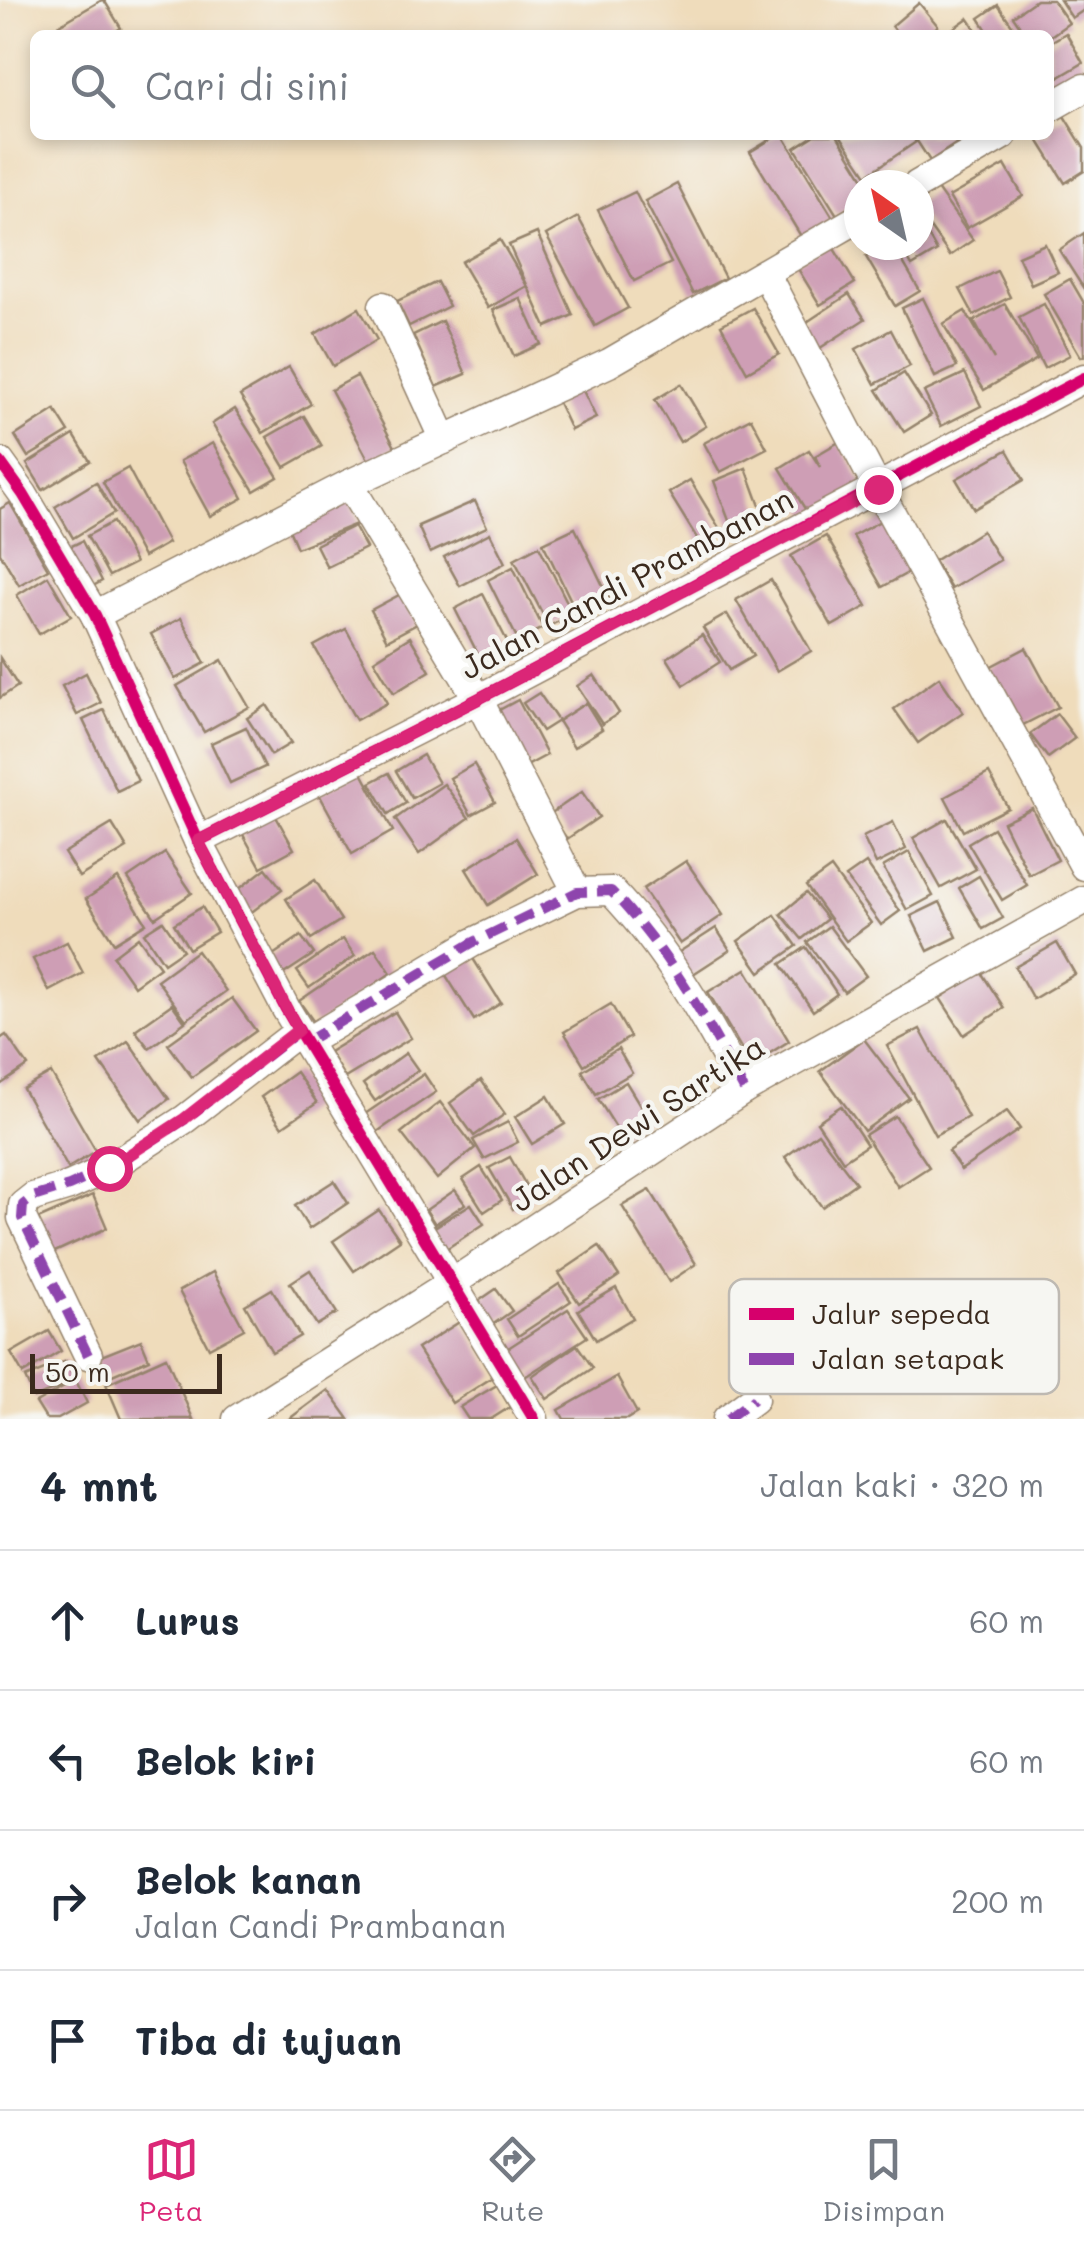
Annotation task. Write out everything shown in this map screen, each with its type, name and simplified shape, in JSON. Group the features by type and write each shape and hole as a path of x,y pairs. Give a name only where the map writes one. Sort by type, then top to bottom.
{"street":[{"path":"1054,105 1084,88"},
{"path":"934,175 994,140"},
{"path":"94,615 349,484 609,363 844,227"},
{"path":"765,273 1084,866"},
{"path":"383,306 444,440"},
{"name":"Jalan Candi Prambanan","path":"198,841 478,699 1084,378"},
{"path":"0,462 94,615 198,841 302,1036 534,1419"},
{"path":"349,484 478,699 577,892"},
{"path":"88,1355 22,1218 23,1205 33,1197 109,1168 302,1036 472,942 577,892 611,891 637,918 710,1027 744,1090"},
{"name":"Jalan Dewi Sartika","path":"237,1419 744,1090 1084,900"},
{"path":"727,1419 754,1399"}],"building":[{"path":"102,0 121,28 117,30 50,30"},
{"path":"1036,0 1053,0 1069,23 1054,34 1054,30 1023,30 1013,16"},
{"path":"1060,0 1084,0 1084,10 1072,18"},
{"path":"919,3 938,26 933,30 895,30 892,26"},
{"path":"998,5 1016,30 987,30 979,18"},
{"path":"968,18 976,30 951,30"},
{"path":"1066,33 1083,63 1054,80 1054,40"},
{"path":"1064,116 1084,148 1084,171 1065,183 1038,140 1054,140 1054,122"},
{"path":"770,140 786,140 834,219 802,238 750,152"},
{"path":"807,140 840,140 859,170 844,170 844,211 837,215 795,148"},
{"path":"843,140 915,140 874,170 864,170"},
{"path":"916,140 955,140 957,143 930,161"},
{"path":"1005,165 1023,196 967,228 949,197"},
{"path":"677,184 725,278 693,294 645,201"},
{"path":"937,189 973,240 950,256 934,233"},
{"path":"635,192 671,263 634,281 598,210"},
{"path":"578,217 628,308 595,326 546,235"},
{"path":"537,233 573,315 546,327 509,245"},
{"path":"1084,233 1084,289 1059,250"},
{"path":"500,240 527,286 488,308 461,262"},
{"path":"830,242 855,283 820,305 795,264"},
{"path":"1045,244 1058,272 1031,284 1018,256"},
{"path":"868,260 902,260 920,291 895,306"},
{"path":"997,271 1010,297 974,315 960,289"},
{"path":"1070,279 1084,303 1081,357 1044,294"},
{"path":"437,282 449,306 409,326 397,301"},
{"path":"849,294 865,319 817,350 801,326"},
{"path":"520,298 541,344 514,356 493,310"},
{"path":"923,298 957,367 935,377 902,308"},
{"path":"1005,304 1037,359 984,390 943,324 965,311 994,359 974,321"},
{"path":"1044,304 1070,355 1044,368 1019,317"},
{"path":"359,308 377,340 333,366 315,334"},
{"path":"753,308 779,354 747,372 721,325"},
{"path":"442,321 466,374 436,387 413,335"},
{"path":"891,330 910,366 875,384 856,349"},
{"path":"289,367 311,404 263,433 240,396"},
{"path":"904,373 931,415 904,432 877,390"},
{"path":"965,373 981,406 941,426 924,392"},
{"path":"357,376 395,447 369,461 331,390"},
{"path":"579,382 596,418 571,430 554,394"},
{"path":"681,384 706,426 680,442 655,400"},
{"path":"235,409 278,477 254,491 212,424"},
{"path":"55,410 69,432 28,457 15,436"},
{"path":"304,416 322,446 285,467 267,437"},
{"path":"751,418 767,448 720,472 704,443"},
{"path":"74,435 90,461 43,490 27,464"},
{"path":"839,442 864,485 810,517 780,468 809,450 820,467 815,456"},
{"path":"213,443 243,498 210,516 180,461"},
{"path":"1007,450 1024,480 974,509 956,479"},
{"path":"128,468 168,543 143,557 103,482"},
{"path":"746,468 763,514 731,526 714,481"},
{"path":"690,480 721,531 700,543 669,493"},
{"path":"96,482 114,513 73,538 55,507"},
{"path":"349,500 359,523 297,548 287,525"},
{"path":"475,501 487,527 430,553 418,526"},
{"path":"10,503 48,569 19,585 0,553 0,509"},
{"path":"884,519 913,570 882,587 853,536"},
{"path":"113,522 135,563 109,576 87,536"},
{"path":"354,526 366,548 327,567 316,545"},
{"path":"575,528 609,598 577,613 543,543"},
{"path":"982,531 1000,560 951,589 934,561"},
{"path":"490,533 505,563 460,586 444,557"},
{"path":"826,536 867,606 832,626 791,556"},
{"path":"82,541 102,581 84,591 63,550"},
{"path":"539,546 573,614 549,626 514,559"},
{"path":"513,567 543,628 518,640 488,580"},
{"path":"48,576 71,616 39,634 17,595"},
{"path":"771,580 811,651 777,671 736,600"},
{"path":"401,594 417,624 387,640 371,610"},
{"path":"483,594 510,647 482,662 455,609"},
{"path":"727,614 753,656 729,670 703,628"},
{"path":"181,618 205,663 175,679 151,634"},
{"path":"346,629 387,703 356,720 314,646"},
{"path":"702,635 720,662 684,685 667,658"},
{"path":"410,637 430,671 394,693 374,660"},
{"path":"1026,648 1058,707 1015,729 984,670"},
{"path":"0,658 18,686 0,698"},
{"path":"222,660 249,707 204,732 177,686"},
{"path":"86,673 101,703 77,715 62,686"},
{"path":"594,675 619,713 602,724 577,686"},
{"path":"939,677 963,712 918,743 894,709"},
{"path":"539,693 558,721 542,731 523,703"},
{"path":"518,700 547,755 519,770 490,715"},
{"path":"586,703 602,729 574,747 558,721"},
{"path":"267,705 291,743 271,755 247,718"},
{"path":"104,710 138,781 117,791 83,720"},
{"path":"1057,714 1075,738 1048,758 1030,734"},
{"path":"246,727 265,767 230,783 211,743"},
{"path":"423,755 439,783 412,798 396,771"},
{"path":"474,764 495,802 471,815 450,778"},
{"path":"361,771 393,831 352,854 319,794"},
{"path":"389,773 406,803 388,814 370,783"},
{"path":"989,773 1008,808 963,831 945,797"},
{"path":"444,784 469,818 419,854 395,819"},
{"path":"582,792 599,817 567,839 550,814"},
{"path":"1032,808 1058,860 1029,875 1003,822"},
{"path":"274,813 294,849 261,867 241,831"},
{"path":"947,819 976,869 941,888 913,838"},
{"path":"893,822 906,849 876,864 863,837"},
{"path":"112,824 127,848 79,877 64,853"},
{"path":"993,828 1027,885 1002,900 968,843"},
{"path":"516,838 538,874 488,905 466,869"},
{"path":"909,852 933,896 907,910 883,867"},
{"path":"165,853 192,893 155,918 128,878"},
{"path":"686,861 723,915 680,944 643,889"},
{"path":"866,863 900,911 881,925 846,877"},
{"path":"266,868 282,889 249,914 234,893"},
{"path":"831,868 871,923 846,941 806,886"},
{"path":"979,876 1003,918 983,929 959,888"},
{"path":"118,878 146,923 114,943 86,899"},
{"path":"315,880 341,920 311,939 286,899"},
{"path":"806,893 827,919 802,939 781,914"},
{"path":"940,902 957,937 928,951 911,916"},
{"path":"202,907 217,932 189,949 174,924"},
{"path":"775,915 797,946 760,972 738,941"},
{"path":"163,921 183,950 164,963 144,933"},
{"path":"829,926 866,976 844,992 807,942"},
{"path":"716,928 730,950 687,978 673,956"},
{"path":"301,936 314,954 276,979 264,961"},
{"path":"138,937 160,967 134,986 113,956"},
{"path":"343,939 355,956 309,988 297,971"},
{"path":"67,942 83,973 49,991 33,959"},
{"path":"1057,943 1075,974 1033,999 1015,967"},
{"path":"806,947 837,994 813,1011 781,964"},
{"path":"375,949 391,973 316,1025 299,1001"},
{"path":"467,949 501,1003 474,1020 440,966"},
{"path":"197,951 226,991 186,1020 157,980"},
{"path":"746,969 789,1041 751,1065 708,992"},
{"path":"981,972 1004,1008 964,1035 940,998"},
{"path":"232,998 256,1031 192,1077 168,1044"},
{"path":"172,1004 185,1022 149,1048 135,1030"},
{"path":"611,1004 630,1037 584,1065 564,1032"},
{"path":"395,1012 411,1038 345,1078 329,1052"},
{"path":"920,1029 968,1117 935,1135 887,1046"},
{"path":"6,1035 28,1066 0,1085 0,1039"},
{"path":"864,1039 909,1098 864,1131 820,1071"},
{"path":"128,1041 169,1099 140,1120 99,1061"},
{"path":"618,1049 632,1073 596,1094 582,1071"},
{"path":"406,1053 418,1070 375,1101 363,1084"},
{"path":"296,1072 317,1103 282,1127 261,1097"},
{"path":"51,1073 96,1151 68,1168 23,1089"},
{"path":"424,1074 436,1092 374,1134 362,1116"},
{"path":"481,1080 505,1114 474,1136 450,1103"},
{"path":"626,1082 648,1118 620,1134 598,1099"},
{"path":"548,1096 565,1124 532,1144 515,1117"},
{"path":"440,1102 475,1148 437,1179 401,1133"},
{"path":"841,1106 867,1145 843,1161 817,1122"},
{"path":"1007,1111 1020,1129 961,1170 948,1151"},
{"path":"895,1116 929,1167 898,1187 865,1135"},
{"path":"508,1122 518,1142 484,1159 473,1140"},
{"path":"818,1133 856,1183 822,1207 785,1157"},
{"path":"510,1157 533,1198 513,1209 489,1168"},
{"path":"481,1167 502,1200 484,1212 463,1179"},
{"path":"334,1181 348,1203 309,1229 295,1206"},
{"path":"455,1190 465,1204 435,1224 426,1210"},
{"path":"650,1190 696,1264 669,1282 622,1206"},
{"path":"93,1195 107,1228 46,1256 31,1222"},
{"path":"471,1204 484,1224 443,1251 430,1230"},
{"path":"379,1210 400,1240 354,1271 333,1241"},
{"path":"599,1246 619,1276 579,1303 559,1273"},
{"path":"310,1270 337,1313 317,1325 290,1283"},
{"path":"213,1272 244,1329 209,1348 179,1291"},
{"path":"559,1284 571,1301 518,1336 507,1319"},
{"path":"616,1288 633,1318 596,1340 578,1310"},
{"path":"272,1289 300,1336 272,1352 245,1305"},
{"path":"496,1289 512,1311 485,1330 470,1307"},
{"path":"568,1309 587,1337 523,1378 505,1350"},
{"path":"461,1321 496,1375 452,1403 417,1349"},
{"path":"49,1331 61,1351 23,1374 11,1353"},
{"path":"141,1340 149,1359 103,1379 94,1359"},
{"path":"577,1345 593,1368 547,1399 532,1376"},
{"path":"166,1357 193,1419 121,1419 106,1384"},
{"path":"66,1361 87,1403 58,1419 46,1419 36,1403 75,1381 34,1398 25,1378"},
{"path":"617,1377 637,1413 627,1419 564,1419 559,1410"},
{"path":"497,1385 510,1407 491,1419 468,1419 460,1407"},
{"path":"328,1390 349,1419 289,1419"}],"marked path":[{"path":"306,1042 472,943 577,892 611,891 667,961 744,1090"},
{"path":"88,1355 22,1218 23,1205 33,1197 109,1168 185,1119 299,1031"},
{"path":"727,1419 754,1399"}],"cycle path":[{"path":"198,841 478,699 1084,378"},
{"path":"0,462 95,615 198,841 286,1009 534,1419"}],"route":[{"path":"109,1168 184,1119 298,1030 198,841 878,489"}]}
